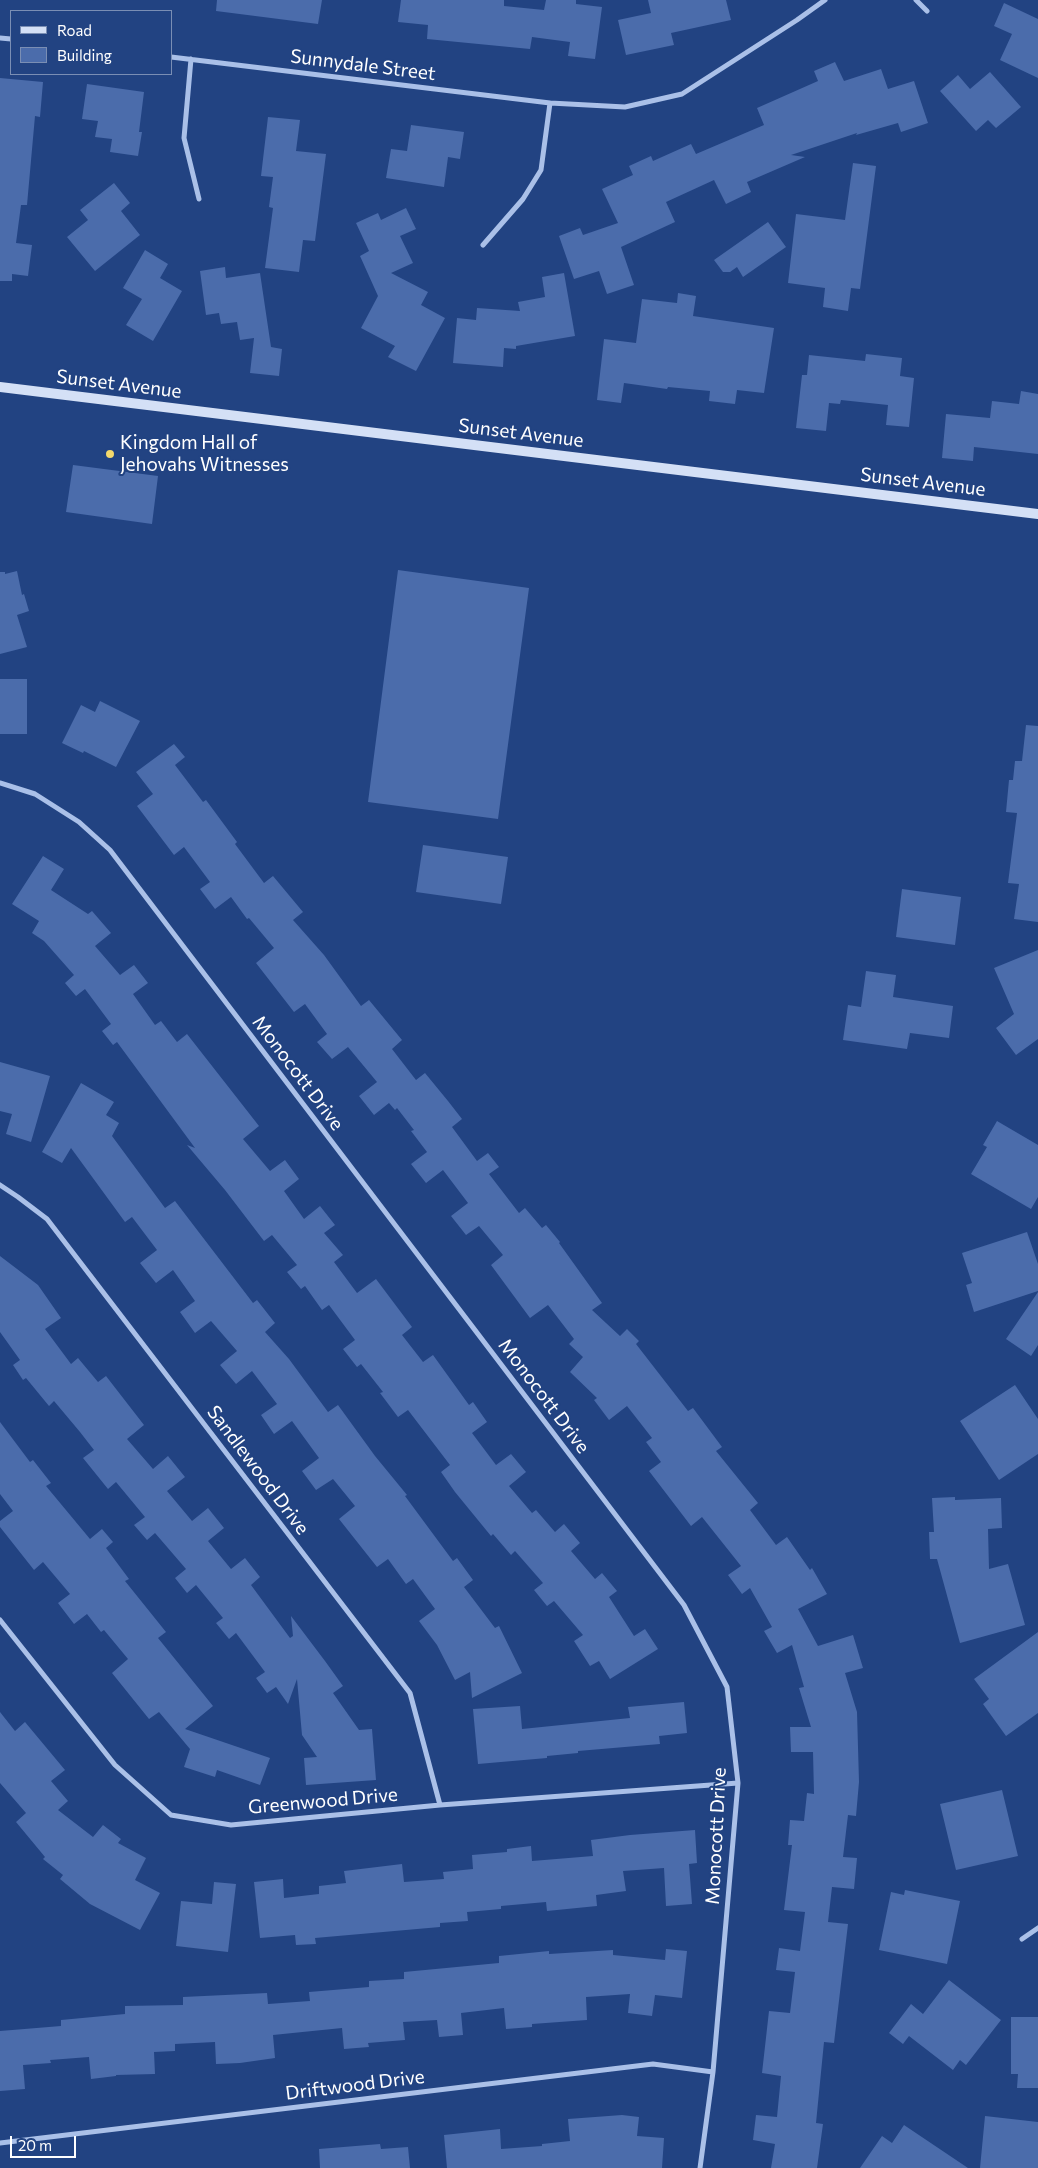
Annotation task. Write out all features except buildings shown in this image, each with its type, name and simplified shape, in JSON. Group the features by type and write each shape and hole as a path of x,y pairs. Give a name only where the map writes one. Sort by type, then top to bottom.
{"main road":[{"name":"Sunset Avenue","path":"0,387 1038,514"}],"street":[{"name":"Sunnydale Street","path":"172,57 550,103 625,107 682,94 826,0"},
{"path":"916,0 927,11"},
{"path":"192,59 184,138 199,199"},
{"path":"483,245 523,199 541,170 550,103"},
{"name":"Monocott Drive","path":"0,783 35,794 79,822 110,850 684,1605 726,1687 738,1782 713,2072 700,2168"},
{"name":"Sandlewood Drive","path":"0,1185 47,1220 410,1693 440,1806"},
{"name":"Greenwood Drive","path":"0,1620 116,1765 171,1815 231,1825 738,1782"},
{"path":"1022,1939 1038,1928"},
{"name":"Driftwood Drive","path":"0,2142 653,2064 713,2072"}],"place":[{"name":"Kingdom Hall of Jehovahs Witnesses","path":"110,454"}]}
